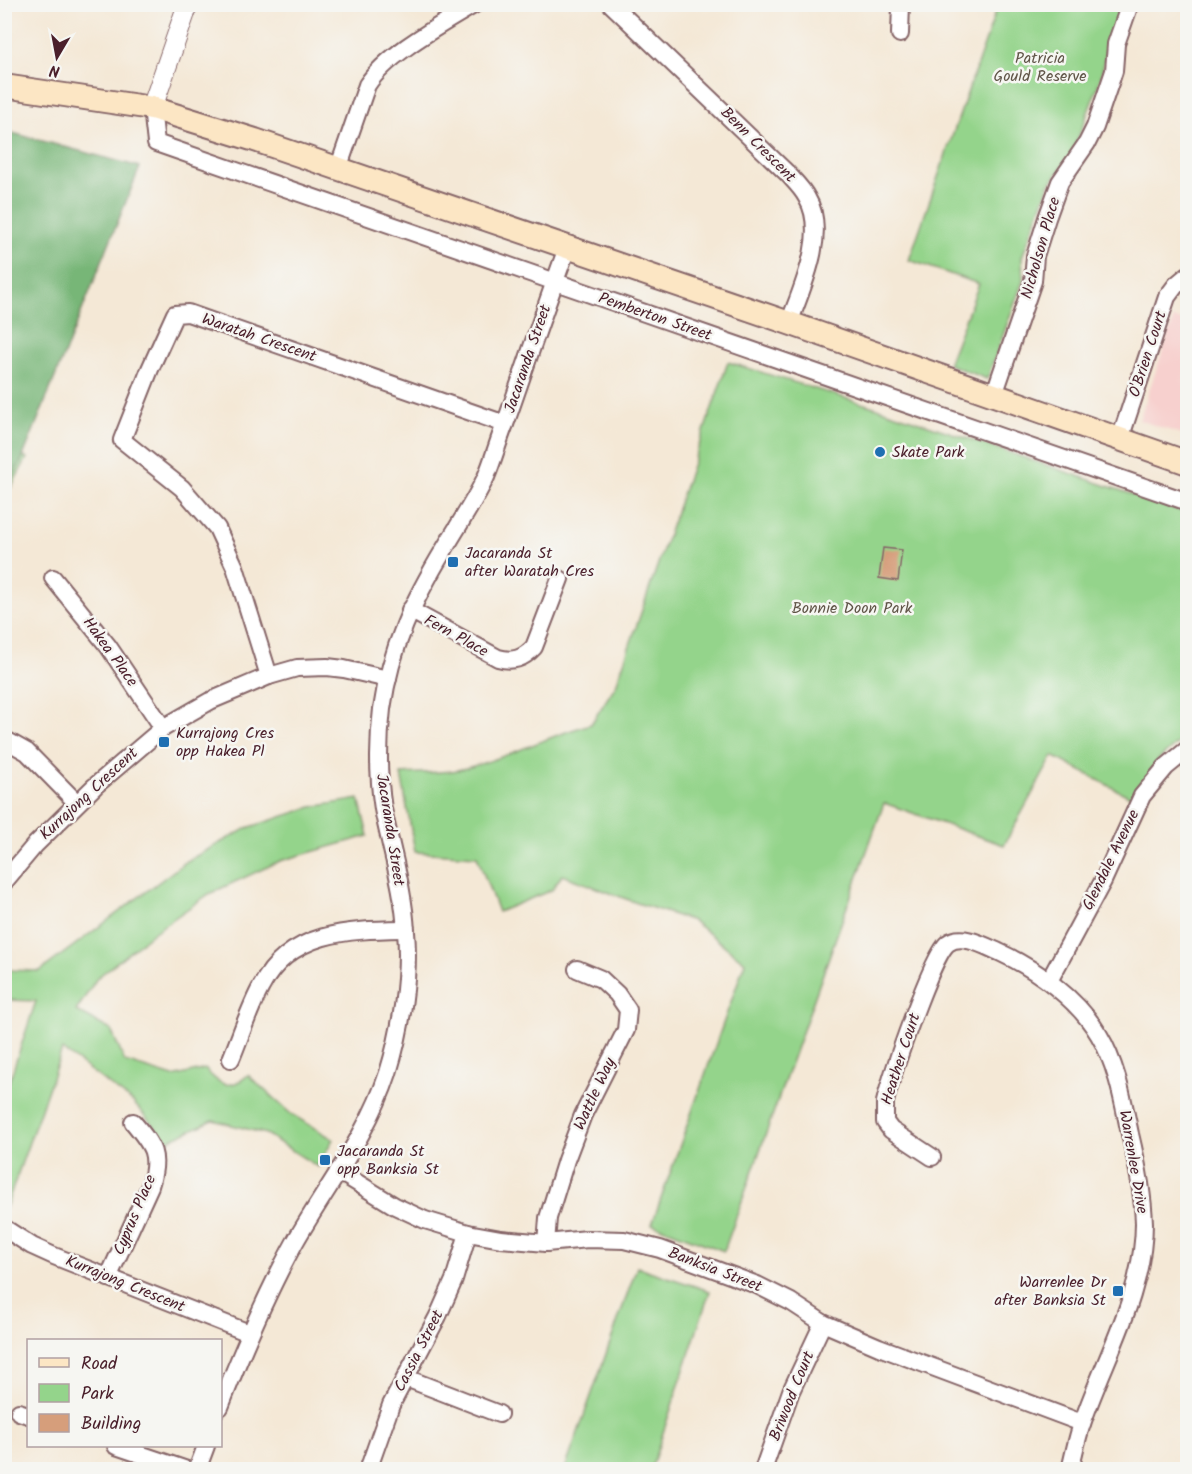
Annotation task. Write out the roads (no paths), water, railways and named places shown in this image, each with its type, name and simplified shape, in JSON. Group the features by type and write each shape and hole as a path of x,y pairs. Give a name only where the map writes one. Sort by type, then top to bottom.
{"main road":[{"path":"4,86 152,108 255,140 1188,463"}],"street":[{"path":"152,108 188,4"},
{"path":"338,169 367,85 375,74 388,60 475,4"},
{"name":"Benn Crescent","path":"611,4 787,173 808,200 815,219 814,246 806,277 789,323"},
{"path":"900,4 900,34"},
{"name":"Nicholson Place","path":"994,395 1033,281 1035,256 1047,218 1060,182 1087,143 1095,127 1114,71 1116,44 1130,4"},
{"name":"Pemberton Street","path":"152,108 156,143 1188,502"},
{"name":"Jacaranda Street","path":"222,1402 249,1333 296,1240 373,1111 387,1075 395,1047 406,982 406,929 394,855 383,807 380,767 382,710 388,679 398,638 410,610 485,480 567,248"},
{"name":"O'Brien Court","path":"1120,439 1164,304 1170,291 1188,274"},
{"name":"Waratah Crescent","path":"269,676 236,567 217,528 182,488 122,440 175,314 188,313 505,424"},
{"name":"Hakea Place","path":"53,579 108,646 164,728"},
{"name":"Fern Place","path":"410,610 498,658 506,660 521,658 534,647 560,579"},
{"name":"Kurrajong Crescent","path":"4,882 35,844 77,802 164,728 226,693 297,668 327,667 388,679"},
{"path":"4,739 27,752 77,802"},
{"name":"Glendale Avenue","path":"1049,981 1103,881 1142,796 1166,768 1188,750"},
{"path":"231,1059 261,985 280,961 304,944 331,934 353,930 406,929"},
{"name":"Warrenlee Drive","path":"946,944 954,939 985,946 1049,981 1087,1018 1107,1052 1119,1086 1137,1167 1144,1221 1143,1242 1135,1284 1082,1423 1070,1470"},
{"name":"Heather Court","path":"932,1157 891,1130 885,1122 885,1102 928,979 946,944"},
{"name":"Wattle Way","path":"546,1243 548,1218 566,1160 583,1115 626,1030 628,1010 617,994 601,979 577,969"},
{"name":"Cyprus Place","path":"108,1278 150,1186 154,1171 154,1157 150,1142 133,1122"},
{"name":"Banksia Street","path":"338,1171 395,1206 425,1220 468,1233 546,1243 588,1239 624,1240 660,1249 757,1285 791,1302 822,1323 879,1347 1082,1423"},
{"name":"Kurrajong Crescent","path":"4,1228 32,1246 249,1333"},
{"name":"Cassia Street","path":"369,1470 391,1405 454,1280 468,1233"},
{"name":"Briwood Court","path":"763,1470 791,1391 822,1323"},
{"path":"406,1378 499,1414"},
{"path":"120,1447 187,1470"},
{"path":"197,1470 206,1447"}],"place":[{"name":"Skate Park","path":"880,452"},
{"name":"Jacaranda St after Waratah Cres","path":"453,562"},
{"name":"Kurrajong Cres opp Hakea Pl","path":"164,742"},
{"name":"Jacaranda St opp Banksia St","path":"325,1160"},
{"name":"Warrenlee Dr after Banksia St","path":"1118,1291"}],"park label":[{"name":"Patricia Gould Reserve","path":"1040,67"},
{"name":"Bonnie Doon Park","path":"852,608"}]}
